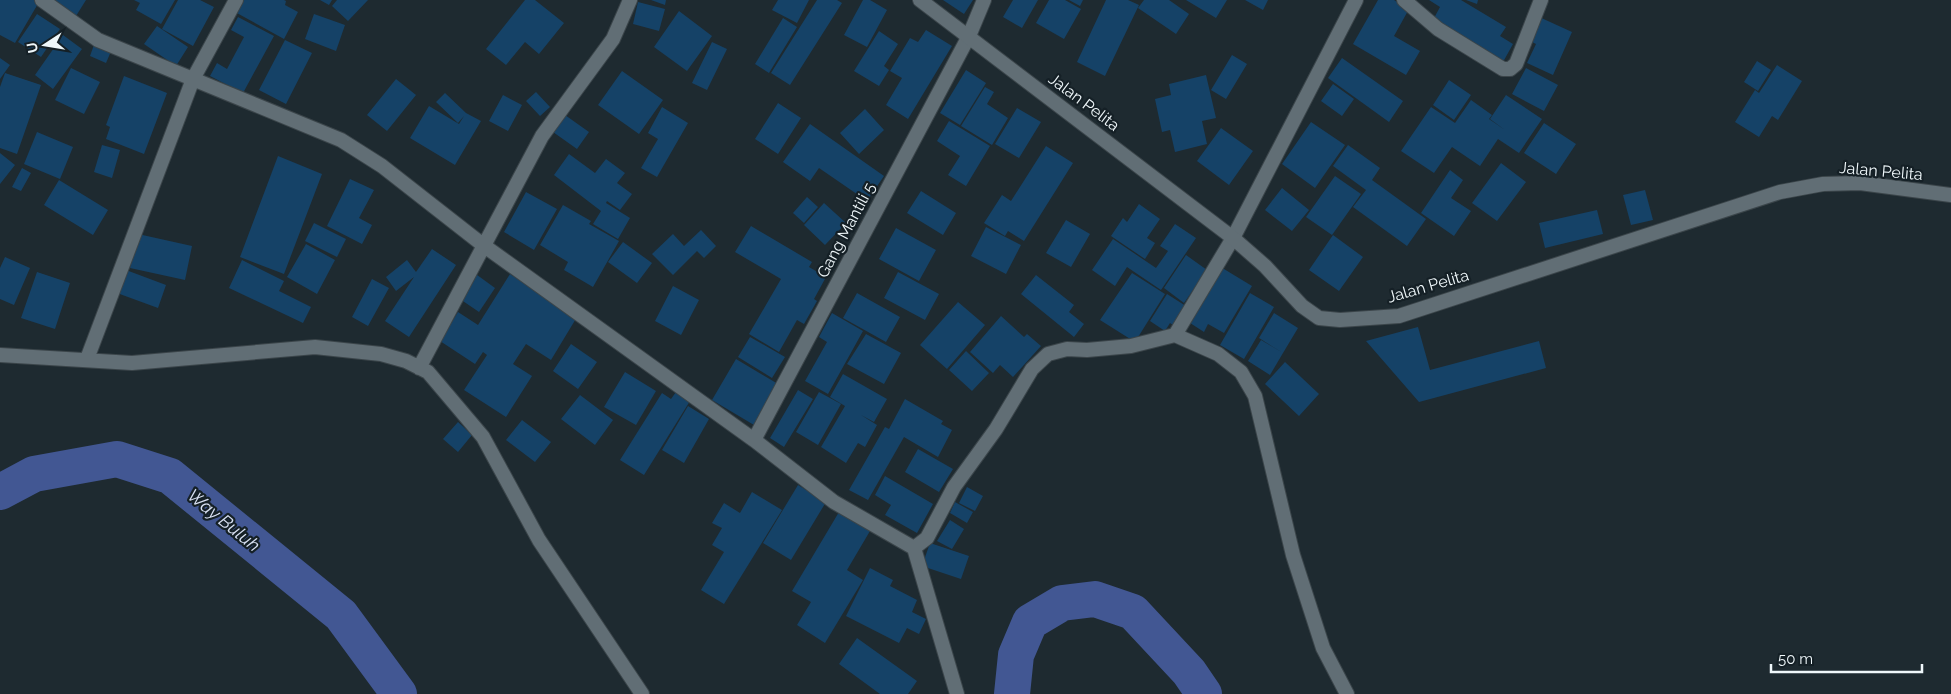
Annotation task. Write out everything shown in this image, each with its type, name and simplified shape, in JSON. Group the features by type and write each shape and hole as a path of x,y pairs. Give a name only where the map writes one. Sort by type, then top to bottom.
{"street":[{"path":"42,0 98,40 341,140 382,166 483,245 754,440 834,502 914,548 957,694"},
{"path":"87,359 193,80 236,0"},
{"path":"419,368 542,136 613,40 630,0"},
{"name":"Jalan Pelita","path":"920,0 1233,238 1265,266 1302,306 1319,318 1340,320 1399,316 1780,192 1823,184 1860,183 1951,196"},
{"name":"Gang Mantili 5","path":"754,440 969,36 984,0"},
{"path":"1175,335 1233,238 1356,0"},
{"path":"1404,0 1438,29 1503,69 1510,69 1516,64 1541,0"},
{"path":"914,548 927,538 954,487 996,429 1032,368 1048,354 1067,349 1087,350 1131,346 1175,335 1218,354 1241,372 1255,396 1294,555 1323,648 1347,694"},
{"path":"0,355 132,363 315,347 381,354 428,372 483,437 539,540 642,694"}],"building":[{"path":"0,0 35,0 39,2 15,43 0,35"},
{"path":"53,0 86,0 76,16"},
{"path":"134,0 175,0 161,24 136,10 140,3"},
{"path":"178,0 200,0 214,7 193,46 162,29"},
{"path":"242,0 284,0 286,1 285,5 298,12 284,39 235,12"},
{"path":"320,0 332,0 329,5"},
{"path":"337,0 368,0 348,21 332,6"},
{"path":"525,0 535,0 564,23 539,54 525,42 506,65 486,49"},
{"path":"651,0 666,0 665,5"},
{"path":"778,0 809,0 797,23 772,10"},
{"path":"817,0 837,0 842,3 790,85 771,73"},
{"path":"863,0 870,0 887,10 867,47 844,35"},
{"path":"943,0 973,0 964,14"},
{"path":"1013,0 1038,0 1022,28 1003,17"},
{"path":"1049,0 1065,0 1081,9 1064,39 1036,23"},
{"path":"1069,0 1083,0 1080,6"},
{"path":"1106,0 1128,0 1139,5 1105,76 1077,62"},
{"path":"1144,0 1169,0 1189,14 1176,34 1138,8"},
{"path":"1186,0 1227,0 1216,18"},
{"path":"1245,0 1268,0 1263,10"},
{"path":"1378,0 1394,0 1409,9 1394,36 1420,51 1406,75 1353,44"},
{"path":"1429,0 1461,0 1506,27 1500,36 1513,44 1503,62 1433,20 1440,7"},
{"path":"1466,0 1478,0 1477,4"},
{"path":"638,2 665,9 659,31 633,24"},
{"path":"679,11 712,36 687,71 654,47"},
{"path":"37,14 60,29 41,57 18,42"},
{"path":"314,14 345,25 336,51 305,39"},
{"path":"1537,16 1572,32 1553,75 1527,63 1536,44 1526,39"},
{"path":"238,17 274,36 243,93 210,76 217,63 227,69 244,37 231,30"},
{"path":"783,18 797,27 769,73 755,64"},
{"path":"157,26 188,47 176,66 144,44"},
{"path":"926,30 952,46 908,119 886,105 902,78 890,71 910,38 918,42"},
{"path":"879,31 898,44 884,66 889,70 879,86 854,71"},
{"path":"63,35 82,49 53,89 35,75"},
{"path":"285,40 312,53 286,104 259,90"},
{"path":"95,42 112,49 106,63 90,56"},
{"path":"712,42 727,49 707,90 692,83"},
{"path":"1232,55 1247,64 1226,99 1211,90"},
{"path":"0,58 10,65 0,79"},
{"path":"1342,58 1403,101 1389,122 1328,78"},
{"path":"1757,61 1771,70 1758,91 1744,82"},
{"path":"1777,65 1802,81 1778,120 1772,116 1759,137 1735,122 1755,90 1759,93"},
{"path":"71,68 100,82 84,114 55,100"},
{"path":"1526,68 1558,85 1544,111 1512,94"},
{"path":"966,70 986,83 960,125 940,113"},
{"path":"622,71 663,100 639,134 598,105"},
{"path":"5,73 41,85 17,154 0,148 0,87"},
{"path":"1206,75 1216,118 1202,121 1207,144 1175,152 1170,130 1162,132 1155,99 1171,95 1169,84"},
{"path":"124,76 167,93 144,154 106,139 110,127 106,125"},
{"path":"396,79 416,95 387,131 367,115"},
{"path":"1449,80 1471,95 1454,120 1433,105"},
{"path":"1333,84 1354,99 1342,116 1321,101"},
{"path":"985,87 994,92 987,104 1008,118 992,145 961,126"},
{"path":"536,92 550,107 540,116 526,101"},
{"path":"445,93 466,113 481,121 455,165 410,138 429,106 459,124 464,116 458,123 436,102"},
{"path":"503,95 522,105 508,131 489,121"},
{"path":"1506,95 1542,119 1519,153 1498,139 1480,166 1452,147 1434,173 1401,151 1431,107 1455,123 1471,100 1492,115 1489,119 1505,130 1490,119"},
{"path":"778,103 801,118 778,154 755,139"},
{"path":"662,107 688,123 657,177 641,168 658,139 648,133"},
{"path":"1017,108 1041,122 1019,158 995,144"},
{"path":"865,109 884,130 859,154 840,133"},
{"path":"565,115 589,132 577,149 553,132"},
{"path":"949,121 990,146 966,186 948,175 960,156 937,141"},
{"path":"1311,122 1345,145 1315,188 1282,164"},
{"path":"1544,123 1576,144 1556,174 1524,153"},
{"path":"810,124 884,176 867,201 819,168 810,181 783,162"},
{"path":"1221,128 1253,151 1229,185 1197,161"},
{"path":"37,132 73,147 60,179 24,164"},
{"path":"102,145 120,150 112,178 94,172"},
{"path":"1348,145 1380,168 1372,180 1426,219 1407,246 1353,207 1366,190 1333,166"},
{"path":"1046,146 1073,163 1024,241 1008,231 1005,236 984,223 1002,195 1011,201"},
{"path":"0,153 15,165 0,184"},
{"path":"569,154 595,173 606,159 625,173 617,183 632,194 620,210 607,201 606,203 630,218 618,239 593,224 601,211 554,175"},
{"path":"278,156 322,174 284,274 240,257"},
{"path":"1501,163 1526,182 1497,221 1472,203"},
{"path":"22,168 31,173 21,191 12,187"},
{"path":"1450,170 1463,180 1451,198 1471,211 1454,236 1421,213"},
{"path":"1335,176 1361,194 1332,235 1306,217"},
{"path":"350,179 374,190 359,218 372,225 362,244 327,226"},
{"path":"59,180 108,210 93,235 44,205"},
{"path":"1282,188 1309,210 1292,231 1265,210"},
{"path":"1645,190 1653,220 1631,225 1623,195"},
{"path":"921,191 956,213 943,235 907,213"},
{"path":"526,192 557,209 534,250 504,232"},
{"path":"807,197 818,207 804,223 793,213"},
{"path":"824,203 846,223 825,245 804,225"},
{"path":"1139,204 1160,219 1147,238 1155,243 1145,259 1111,236 1123,218 1127,222"},
{"path":"563,205 591,221 589,224 619,241 593,287 564,270 568,262 540,245"},
{"path":"1597,210 1603,234 1545,248 1539,223"},
{"path":"1066,220 1090,234 1071,267 1046,253"},
{"path":"314,223 346,239 337,257 305,241"},
{"path":"1175,224 1196,238 1161,290 1127,267 1115,286 1092,270 1113,239 1156,268 1168,251 1160,246"},
{"path":"751,226 812,262 809,267 826,277 814,299 817,301 804,324 797,320 779,352 749,334 781,279 735,252"},
{"path":"986,227 1021,245 1006,274 971,256"},
{"path":"896,228 936,250 919,281 879,259"},
{"path":"701,230 716,246 704,258 697,251 673,275 652,254 673,234 684,246"},
{"path":"138,234 192,246 185,280 130,268"},
{"path":"1333,235 1363,257 1339,291 1309,270"},
{"path":"623,242 652,263 637,283 608,262"},
{"path":"306,244 335,260 317,294 287,277"},
{"path":"432,249 456,265 409,337 385,321 414,277 396,291 386,277 407,260 416,272"},
{"path":"1186,255 1207,270 1184,303 1164,288"},
{"path":"5,257 30,268 14,305 0,299 0,268"},
{"path":"242,260 284,281 279,291 311,307 303,323 229,288"},
{"path":"1219,266 1252,286 1224,333 1208,324 1204,332 1187,321"},
{"path":"126,270 166,285 158,308 117,293"},
{"path":"37,272 70,283 55,329 21,318"},
{"path":"473,272 495,288 479,312 457,297"},
{"path":"898,272 939,294 925,320 884,298"},
{"path":"1132,273 1165,294 1135,342 1100,320"},
{"path":"510,274 577,317 551,360 526,344 513,364 532,376 506,417 464,390 487,355 483,352 475,364 440,341 458,312 478,325"},
{"path":"1036,275 1074,305 1069,312 1084,324 1074,337 1021,294"},
{"path":"372,279 389,288 368,326 352,317"},
{"path":"673,286 699,300 681,335 655,321"},
{"path":"857,293 900,317 886,342 843,318"},
{"path":"1250,293 1274,307 1244,359 1220,345"},
{"path":"1167,294 1189,308 1177,328 1170,323 1165,331 1150,321"},
{"path":"958,302 985,325 947,369 920,345"},
{"path":"832,313 863,331 828,394 805,381 827,342 819,337"},
{"path":"1274,313 1298,328 1283,353 1259,338"},
{"path":"1001,316 1024,337 1027,334 1041,346 1013,377 1000,365 993,373 970,352"},
{"path":"1418,327 1430,370 1539,341 1546,368 1419,402 1366,341"},
{"path":"866,334 901,353 884,384 847,364"},
{"path":"750,337 785,357 772,378 738,357"},
{"path":"1261,340 1283,353 1270,375 1248,361"},
{"path":"571,344 597,362 578,389 553,371"},
{"path":"966,351 989,373 972,391 949,370"},
{"path":"736,359 778,384 754,425 712,400"},
{"path":"1285,362 1319,394 1299,416 1265,384"},
{"path":"625,372 656,391 636,425 604,407"},
{"path":"843,374 887,399 874,422 861,415 877,425 865,447 858,443 846,463 821,447 845,406 830,397"},
{"path":"798,390 813,399 784,447 770,438"},
{"path":"676,392 690,401 644,475 620,460 662,393 671,399"},
{"path":"819,392 841,404 818,445 796,432"},
{"path":"580,395 613,420 595,445 561,419"},
{"path":"905,399 943,421 941,424 952,430 938,457 904,437 868,500 849,490 885,427 889,429"},
{"path":"688,406 709,419 684,463 662,450"},
{"path":"522,420 551,442 535,462 506,440"},
{"path":"458,422 472,435 458,452 443,439"},
{"path":"918,449 953,469 939,492 905,472"},
{"path":"885,476 933,504 917,533 885,515 891,505 875,495"},
{"path":"798,485 826,502 791,560 763,543"},
{"path":"967,487 983,496 975,511 959,503"},
{"path":"752,492 782,510 724,604 701,590 724,552 712,545 722,528 712,523 724,503 740,513"},
{"path":"955,502 973,512 967,523 950,513"},
{"path":"839,512 870,531 847,570 863,580 825,643 797,625 811,602 792,591"},
{"path":"950,520 964,529 952,549 937,541"},
{"path":"930,543 969,556 961,579 922,566"},
{"path":"870,568 893,580 890,586 917,600 912,612 926,619 919,634 907,628 899,643 846,616"},
{"path":"857,638 917,681 908,694 880,694 839,664"}],"waterway":[{"name":"Way Buluh","path":"0,492 34,474 117,459 170,476 341,615 399,694"},
{"name":"Way Buluh","path":"1012,694 1016,655 1030,622 1062,603 1095,599 1133,612 1189,672 1204,694"}]}
